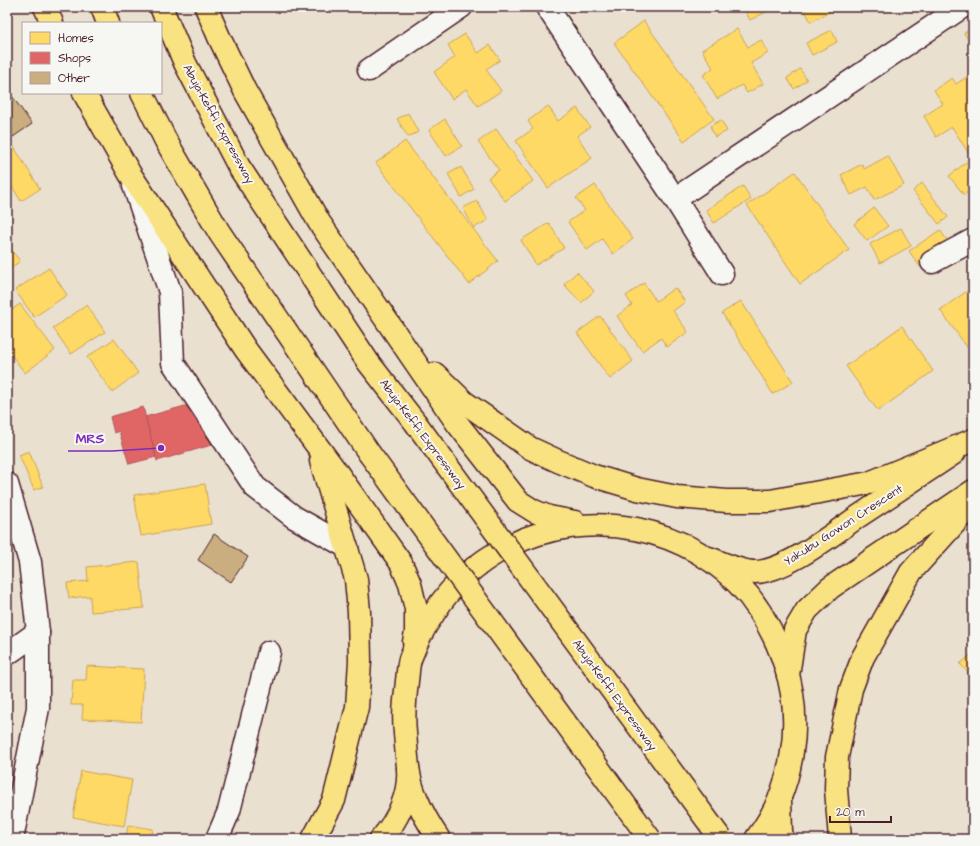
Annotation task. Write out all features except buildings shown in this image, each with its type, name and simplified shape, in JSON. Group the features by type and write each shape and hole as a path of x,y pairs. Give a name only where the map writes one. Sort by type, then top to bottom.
{"main road":[{"path":"45,7 52,22"},
{"path":"102,7 108,22"},
{"name":"Abuja-Keffi Expressway","path":"161,7 185,63 240,167 368,362 415,422 721,839"},
{"path":"206,7 219,38 245,91 319,222 457,423 518,501 534,511 549,517 588,525"},
{"path":"85,94 130,174 246,350 316,444 401,563 410,584 416,609 416,633 410,661 403,714 409,777 403,805 395,820 381,839"},
{"path":"142,94 166,141 219,232 369,453 650,839"},
{"path":"399,340 464,402 530,448 594,476 637,489 677,497 727,501 770,501 870,484 973,440"},
{"name":"Yakubu Gowon Crescent","path":"703,556 740,569 754,572 769,570 780,566 811,548 973,440"},
{"path":"313,839 334,800 357,707 360,661 359,612 356,579 316,444"},
{"path":"788,675 795,630 807,610 830,588 973,491"},
{"path":"840,839 836,789 837,757 851,689 863,656 911,572 973,503"},
{"path":"410,661 423,629 442,601 464,576 492,555 522,539 554,529 588,525 618,525 648,531 676,541 703,556 727,574 748,595 765,620 779,646 788,675 794,706 794,737 789,768 780,798 764,828 756,839"},
{"path":"408,764 414,795 426,819 439,839"},
{"path":"780,798 781,832 783,839"}],"street":[{"path":"369,70 461,7"},
{"path":"547,7 676,199 722,274"},
{"path":"676,199 962,7"},
{"path":"130,174 170,292 173,363 254,487 294,517 347,547"},
{"path":"932,262 973,240"},
{"path":"8,489 30,562 38,632 38,708 12,839"},
{"path":"7,654 38,632"},
{"path":"217,839 228,811 269,652"}],"place":[{"name":"MRS","path":"161,448"}]}
